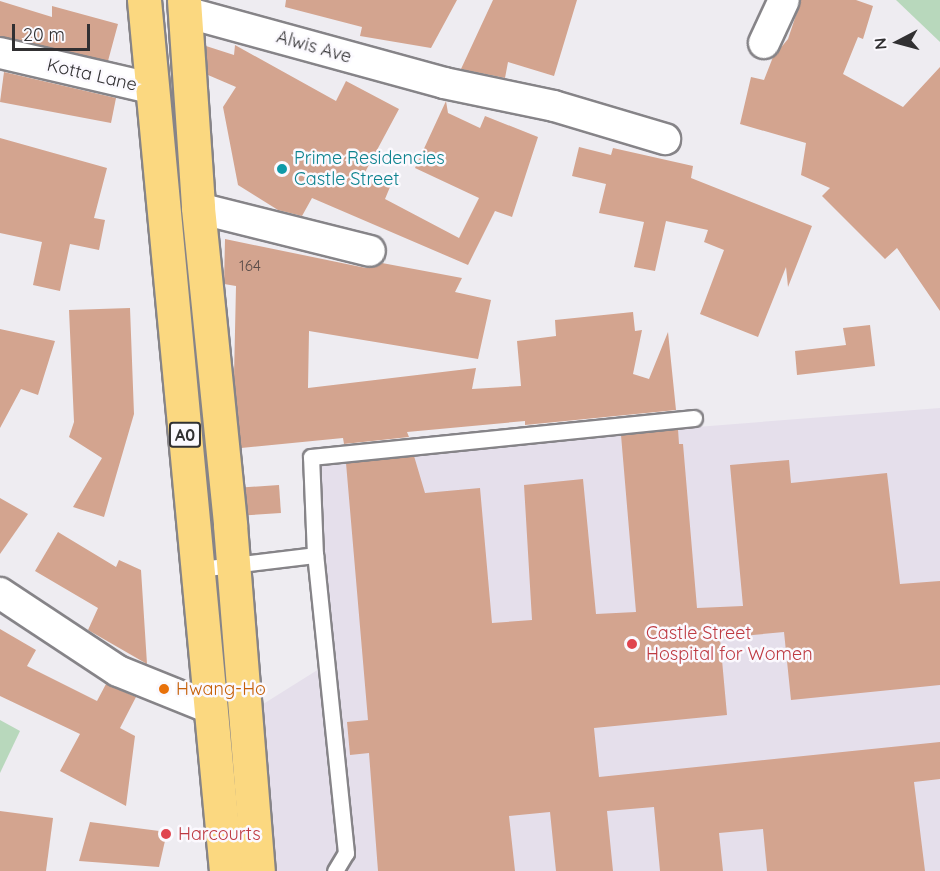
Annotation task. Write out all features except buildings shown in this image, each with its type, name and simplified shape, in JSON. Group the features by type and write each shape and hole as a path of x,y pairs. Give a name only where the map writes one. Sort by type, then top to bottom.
{"highway":[{"name":"A0","path":"144,0 150,88 200,569 226,871"},
{"name":"A0","path":"185,6 198,208 258,871"}],"street":[{"path":"764,43 784,0"},
{"name":"Alwis Ave","path":"185,6 444,83 554,106 665,139"},
{"name":"Kotta Lane","path":"0,53 150,88"},
{"path":"198,208 370,251"},
{"path":"0,593 118,671 212,709"}],"lane":[{"path":"335,871 346,853 315,555 311,457 694,418"},
{"path":"200,569 315,555"}],"shaded area":[{"name":"Castle Street Hospital for Women","path":"940,408 940,871 277,871 260,706 327,664 311,457"}],"green space":[{"path":"896,0 940,0 940,42"},
{"path":"0,720 20,731 0,773"}],"place":[{"name":"Prime Residencies Castle Street","path":"282,169"},
{"name":"Castle Street Hospital for Women","path":"632,644"},
{"name":"Hwang-Ho","path":"164,689"},
{"name":"Harcourts","path":"166,834"}]}
